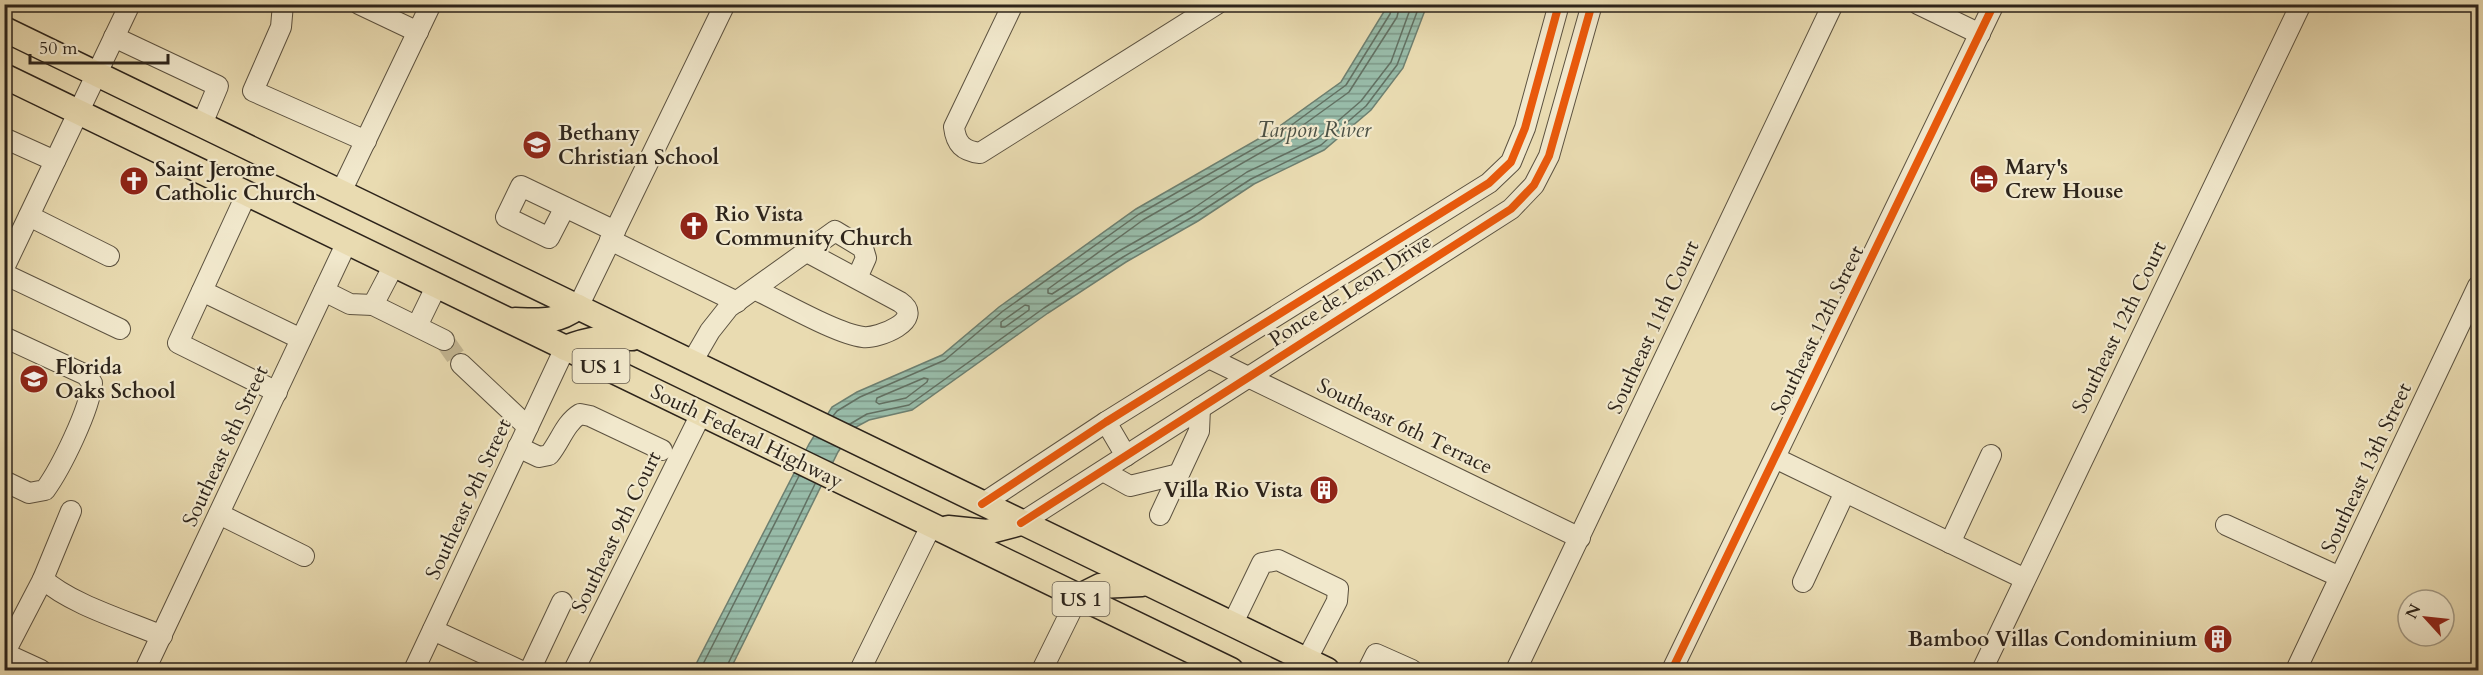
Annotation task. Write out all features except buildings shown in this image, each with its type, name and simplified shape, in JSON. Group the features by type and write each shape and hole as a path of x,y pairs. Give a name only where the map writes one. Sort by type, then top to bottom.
{"main road":[{"name":"US 1","path":"4,29 692,363"},
{"name":"South Federal Highway","path":"4,76 844,482 1078,597 1204,664 1231,670"},
{"path":"507,319 542,321 564,317 578,308"},
{"path":"565,348 588,339 605,337 644,339"},
{"name":"South Federal Highway","path":"692,363 1147,584"},
{"path":"931,526 987,532 1021,523"},
{"name":"US 1","path":"1147,584 1316,666"},
{"path":"1078,597 1100,586 1147,584"}],"street":[{"path":"4,268 130,4"},
{"path":"283,4 281,27 253,92 366,141"},
{"path":"359,4 418,32"},
{"path":"341,192 431,4"},
{"path":"578,308 724,4"},
{"path":"1013,4 954,127 956,141 967,151 980,153 1217,4"},
{"name":"Ponce de Leon Drive","path":"982,504 1106,422 1489,183 1511,162 1525,128 1559,4"},
{"name":"Ponce de Leon Drive","path":"1021,523 1511,209 1534,185 1552,147 1592,4"},
{"name":"Southeast 11th Court","path":"1516,670 1833,4"},
{"path":"1918,4 1980,34"},
{"name":"Southeast 12th Street","path":"1672,670 1994,4"},
{"name":"Southeast 12th Court","path":"1982,670 2301,4"},
{"path":"114,37 218,86 202,124"},
{"path":"4,138 55,161"},
{"path":"247,193 178,343 277,392"},
{"path":"565,207 612,236 749,295 840,330 862,337 874,337 901,325 907,318 906,306 807,252"},
{"path":"29,216 109,256"},
{"path":"692,363 710,331 729,307 836,231 863,248 866,258 857,278"},
{"name":"Southeast 8th Street","path":"146,670 347,242"},
{"path":"373,305 394,265"},
{"path":"4,274 120,329"},
{"path":"417,326 437,285"},
{"name":"Southeast 13th Street","path":"2296,670 2478,286"},
{"path":"202,291 302,339"},
{"path":"324,291 350,304 373,305 444,340"},
{"path":"4,336 86,375 93,383 88,404 45,490 29,493 4,481"},
{"name":"Southeast 9th Street","path":"414,670 565,348"},
{"name":"Southeast 6th Terrace","path":"1209,357 1580,538"},
{"path":"461,364 528,427"},
{"path":"1160,515 1199,431 1200,408"},
{"path":"518,447 539,457 549,455 557,446 572,419 580,414 590,416 662,450"},
{"name":"Southeast 9th Court","path":"574,670 700,414"},
{"path":"1106,422 1126,456"},
{"path":"1950,543 1991,455"},
{"path":"1775,458 2025,579"},
{"path":"1103,471 1130,486 1179,474"},
{"path":"1803,582 1845,492"},
{"path":"41,670 5,654 43,579 71,511"},
{"path":"219,514 304,556"},
{"path":"2226,525 2340,577"},
{"path":"860,670 931,526"},
{"path":"1232,625 1262,563 1278,560 1338,589 1337,602 1316,666"},
{"path":"43,579 53,588 79,602 162,636"},
{"path":"1042,670 1078,597"},
{"path":"530,670 562,602"},
{"path":"433,630 519,670"},
{"path":"1368,670 1376,654 1410,670"}],"water":[{"name":"Tarpon River","path":"1388,5 1427,5 1403,68 1371,110 1324,150 1254,184 1198,221 1126,262 1048,313 912,410 869,420 854,428 838,452 730,670 693,670 809,444 832,407 857,392 942,355 999,307 1136,209 1274,130 1341,82"}],"tunnel":[{"path":"444,340 461,364"}],"cycle path":[{"path":"982,504 1106,422 1489,183 1511,162 1525,128 1559,4"},
{"path":"1021,523 1511,209 1534,185 1549,156 1592,4"},
{"path":"1672,670 1994,4"}],"place":[{"name":"Bethany Christian School","path":"537,145"},
{"name":"Mary's Crew House","path":"1984,179"},
{"name":"Saint Jerome Catholic Church","path":"134,181"},
{"name":"Rio Vista Community Church","path":"694,226"},
{"name":"Florida Oaks School","path":"34,379"},
{"name":"Villa Rio Vista","path":"1324,490"},
{"name":"Bamboo Villas Condominium","path":"2218,639"}]}
